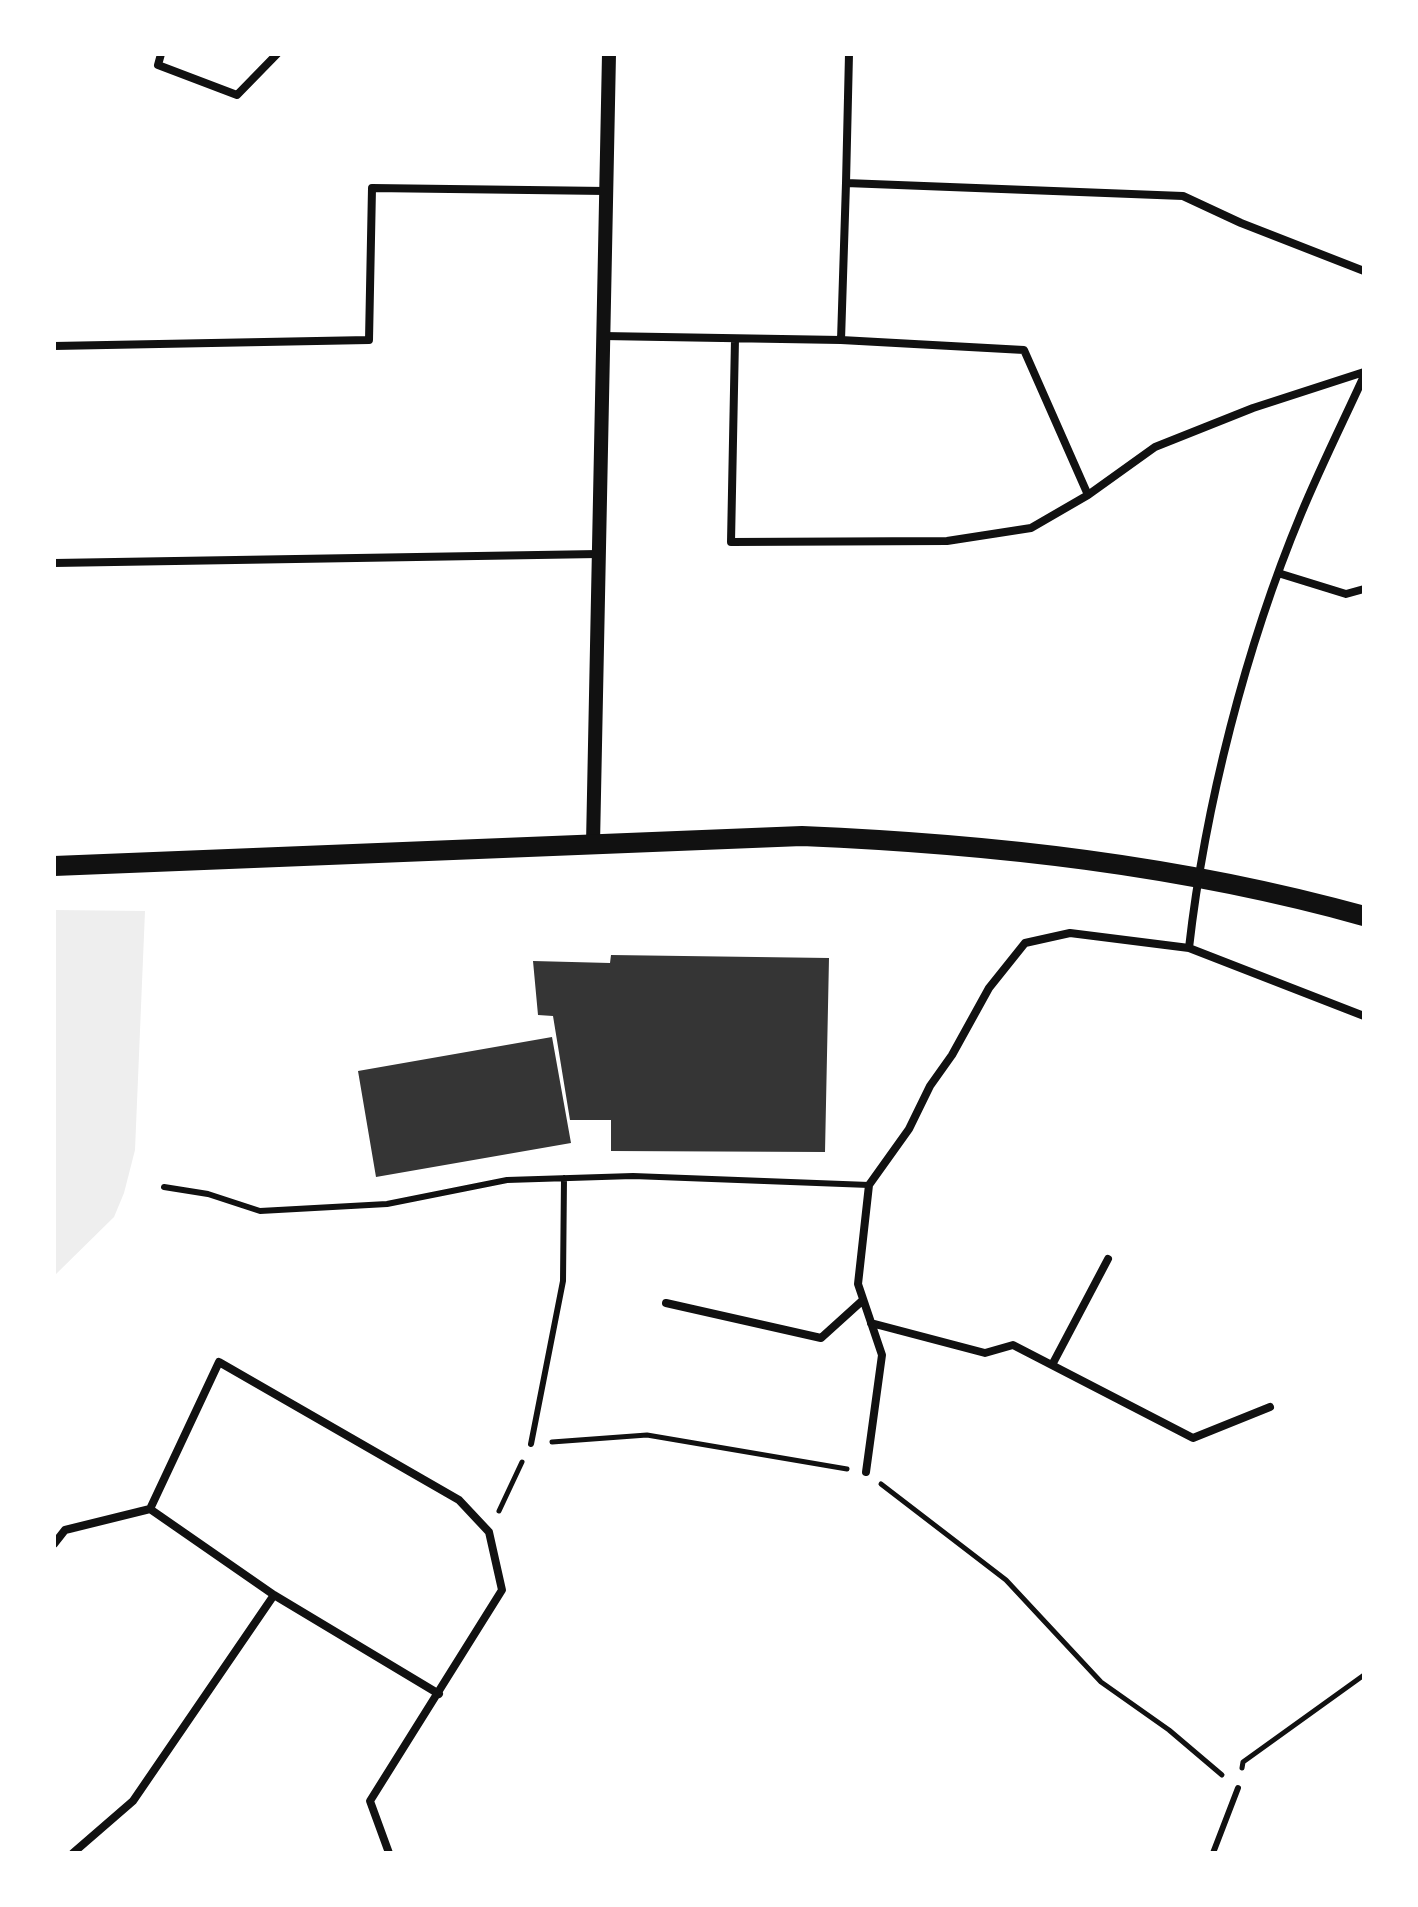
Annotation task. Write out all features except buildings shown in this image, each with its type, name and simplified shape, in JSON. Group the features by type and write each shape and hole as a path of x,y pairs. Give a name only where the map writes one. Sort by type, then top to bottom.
{"main road":[{"path":"54,866 802,836 891,840 1099,861 1198,877 1304,899 1364,916"}],"street":[{"path":"161,54 158,65 237,95 277,54"},
{"path":"593,843 609,54"},
{"path":"841,340 849,54"},
{"path":"846,183 1183,196 1241,223 1364,271"},
{"path":"54,346 369,340 372,188 606,191"},
{"path":"602,336 841,340 1024,350 1088,495"},
{"path":"735,339 731,542 947,541 1031,528 1088,495 1155,447 1253,408 1364,374"},
{"path":"1189,948 1198,877 1235,713 1278,573 1364,374"},
{"path":"54,563 598,554"},
{"path":"1278,573 1346,594 1364,589"},
{"path":"866,1472 882,1355 858,1284 869,1185 909,1129 930,1086 952,1055 989,988 1025,943 1070,933 1189,948 1364,1016"},
{"path":"1052,1365 1108,1259"},
{"path":"666,1303 821,1338 863,1300"},
{"path":"871,1323 985,1353 1013,1345 1193,1438 1270,1407"},
{"path":"150,1509 219,1362 459,1500 489,1532 502,1590 370,1801 389,1853"},
{"path":"54,1544 65,1530 150,1509 274,1595 439,1694"},
{"path":"73,1853 133,1801 274,1595"}],"lane":[{"path":"164,1187 208,1194 260,1211 387,1204 507,1180 633,1176 869,1185"},
{"path":"531,1444 563,1281 564,1178"},
{"path":"1213,1853 1238,1788"}],"path":[{"path":"489,1532 531,1444 647,1435 866,1472 1006,1580 1101,1682 1169,1730 1238,1788 1243,1762 1364,1675"}],"shaded area":[{"path":"54,910 145,911 135,1150 114,1217 54,1276"}]}
